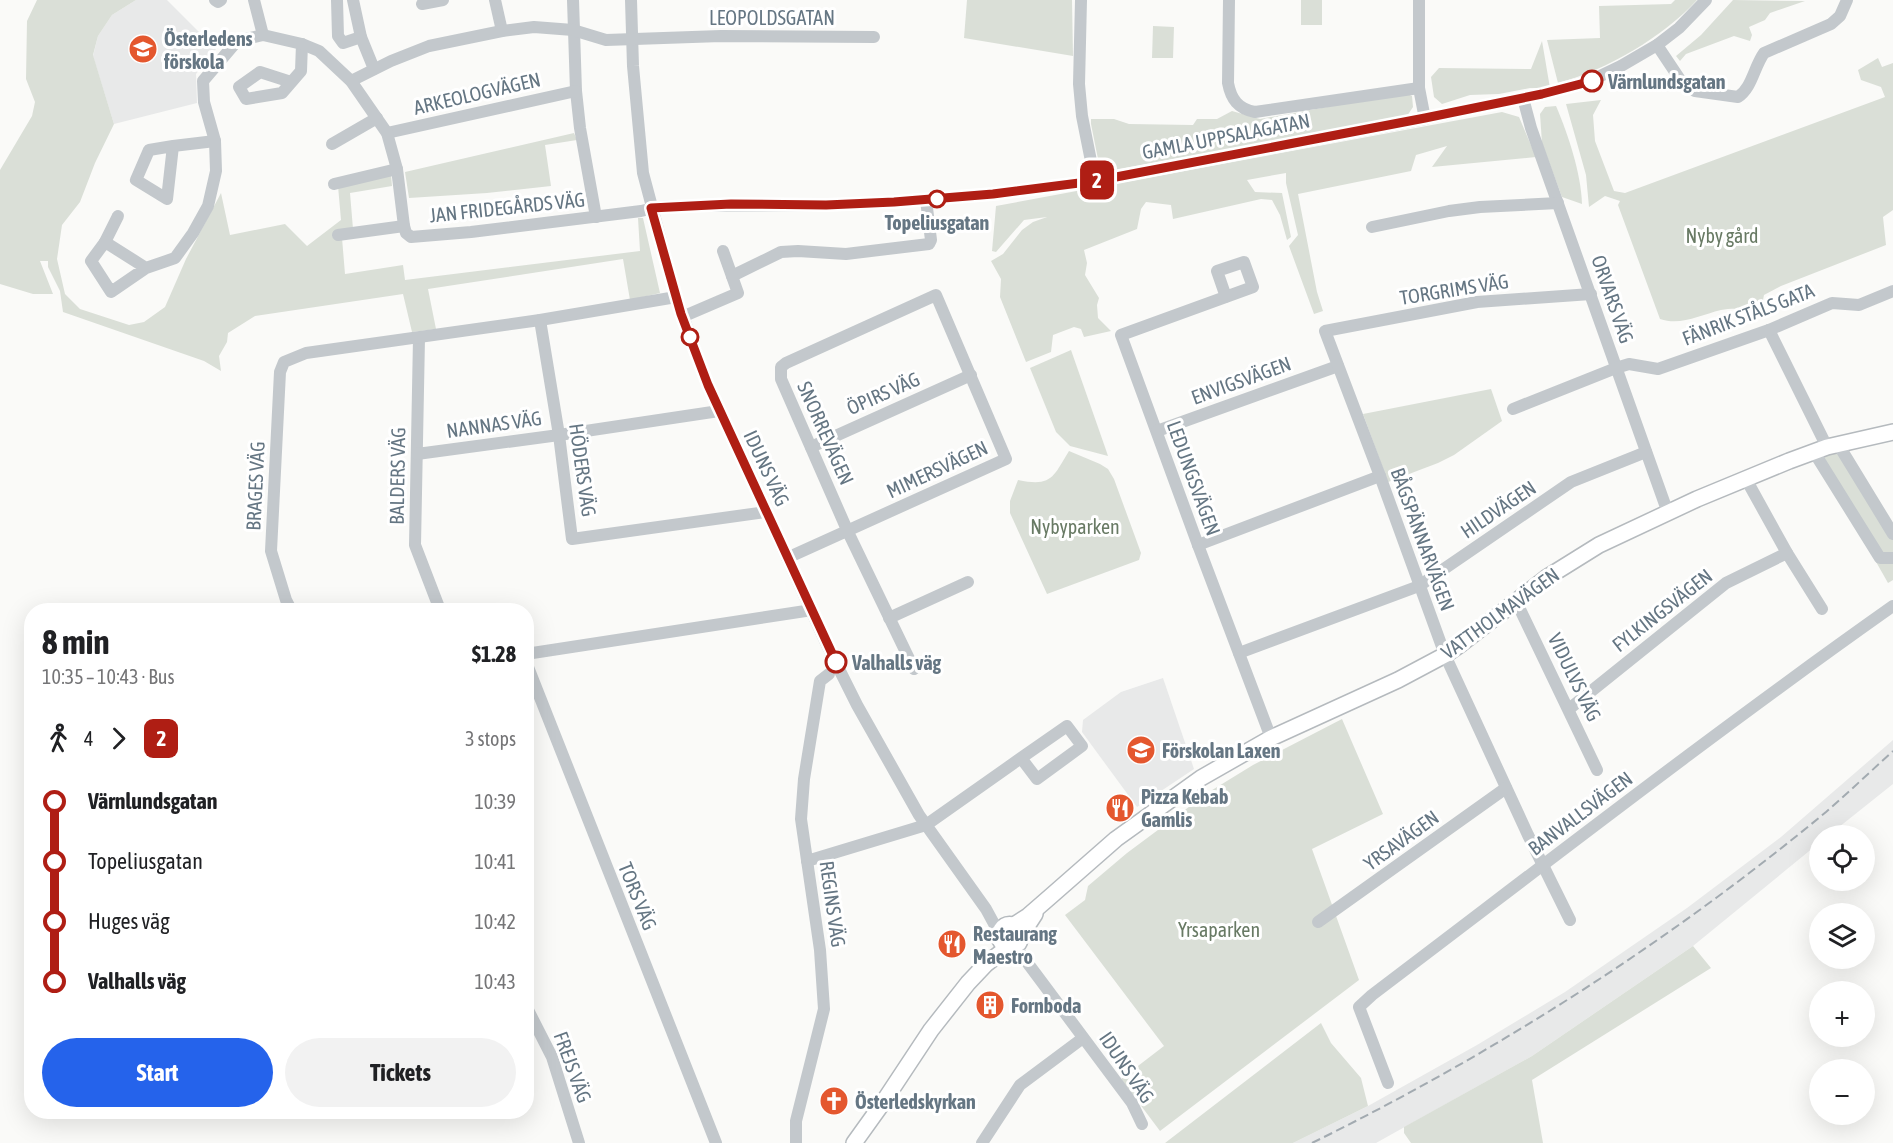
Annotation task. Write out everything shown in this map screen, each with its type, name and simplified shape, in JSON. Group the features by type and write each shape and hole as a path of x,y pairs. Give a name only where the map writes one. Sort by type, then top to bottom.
{"main road":[{"name":"VATTHOLMAVÄGEN","path":"854,1143 931,1030 1010,936 1042,904 1116,839 1201,778 1271,738 1398,680 1445,655 1546,578 1599,545 1746,479 1826,448 1893,432"}],"street":[{"path":"215,0 218,2 221,0"},
{"path":"254,0 263,36"},
{"path":"337,0 338,36 343,43 361,37"},
{"path":"353,0 361,37 374,69"},
{"path":"422,4 443,0"},
{"path":"495,0 502,31"},
{"path":"573,0 576,91 580,128 596,217"},
{"name":"IDUNS VÄG","path":"631,0 637,117 643,173 682,318 719,411 857,705 926,825 986,909 1010,936 1132,1103 1142,1124"},
{"path":"1081,0 1079,84 1082,116 1095,181"},
{"path":"1229,0 1228,83 1235,103 1245,110 1255,112 1419,88"},
{"path":"1419,0 1419,88 1425,118"},
{"name":"GAMLA UPPSALAGATAN","path":"651,208 731,204 826,205 993,194 1095,181 1425,118 1592,81 1657,45 1679,28 1706,0"},
{"path":"1657,45 1683,84 1695,91 1738,97 1745,92 1764,53 1831,24 1840,16 1847,0"},
{"name":"LEOPOLDSGATAN","path":"351,81 429,46 534,27 573,30 606,40 721,36 874,37"},
{"path":"118,216 92,261 111,292 146,268 175,258 194,233 208,206 216,171 215,141 204,102 203,81 237,41 263,36 302,44 319,51 351,81 387,133 397,169 404,226"},
{"path":"291,82 301,71 302,44"},
{"name":"ARKEOLOGVÄGEN","path":"387,133 576,91"},
{"name":"ORVARS VÄG","path":"1523,98 1531,128 1668,513"},
{"path":"332,144 377,118"},
{"path":"173,146 215,141"},
{"path":"334,184 397,169"},
{"path":"732,276 781,252 798,250 846,254 928,244 931,240 926,200"},
{"path":"1372,227 1480,207 1558,203"},
{"name":"JAN FRIDEGÅRDS VÄG","path":"338,235 404,226 406,233 411,237 471,232 651,208"},
{"path":"105,242 146,268"},
{"path":"682,318 738,293 723,251"},
{"name":"FÄNRIK STÅLS GATA","path":"1513,409 1616,368 1629,364 1658,369 1768,330 1832,303 1859,305 1893,291"},
{"name":"TORGRIMS VÄG","path":"1325,331 1478,302 1591,294"},
{"name":"MIMERSVÄGEN","path":"787,558 1006,459 936,296"},
{"name":"SNORREVÄGEN","path":"914,669 848,532 781,379 781,367 936,296"},
{"path":"419,338 676,297"},
{"name":"LEDUNGSVÄGEN","path":"1226,297 1121,335 1271,738"},
{"name":"HÖDERS VÄG","path":"540,320 573,539 766,512"},
{"path":"1768,330 1880,558 1893,558"},
{"name":"BÅGSPÄNNARVÄGEN","path":"1325,331 1445,655 1570,920"},
{"name":"BRAGES VÄG","path":"289,603 271,551 280,372 284,362 306,353 419,338"},
{"name":"BALDERS VÄG","path":"419,338 415,545 437,603"},
{"name":"ENVIGSVÄGEN","path":"1156,431 1338,366"},
{"name":"ÖPIRS VÄG","path":"811,447 971,375"},
{"name":"NANNAS VÄG","path":"417,454 719,411"},
{"path":"1826,448 1893,534"},
{"name":"HILDVÄGEN","path":"1239,653 1419,586 1571,482 1646,452"},
{"path":"1198,545 1380,476"},
{"path":"1746,479 1787,553 1822,609"},
{"name":"FYLKINGSVÄGEN","path":"1569,709 1726,583 1787,553"},
{"path":"889,618 968,582"},
{"name":"VIDULVS VÄG","path":"1516,601 1597,770"},
{"name":"BANVALLSVÄGEN","path":"1388,1083 1356,1011 1372,994 1893,606"},
{"path":"534,653 812,610"},
{"name":"REGINS VÄG","path":"796,1143 796,1121 824,1009 820,950 801,819 804,779 820,681 829,674"},
{"name":"TORS VÄG","path":"534,682 716,1143"},
{"path":"807,861 926,825 1021,758 1067,726 1082,746 1037,779 1021,758"},
{"name":"YRSAVÄGEN","path":"1318,922 1506,788"},
{"name":"FREJS VÄG","path":"534,1022 552,1057 579,1143"},
{"path":"982,1143 1020,1085 1083,1038"}],"shaded area":[{"path":"136,0 167,0 216,49 196,74 197,103 114,124 93,56 98,36 112,15"},
{"name":"Förskolan Laxen","path":"1163,678 1194,769 1137,807 1082,732 1083,720 1121,692"},
{"path":"1893,740 1893,784 1842,825 1809,825 1809,851 1693,946 1532,1056 1376,1143 1293,1143 1368,1106 1565,992 1687,908 1781,837"}],"green space":[{"path":"37,0 136,0 112,15 98,36 93,55 114,124 95,163 80,202 62,225 57,259 65,294 80,309 129,325 144,322 165,307 186,259 221,193 230,235 285,224 307,246 341,220 338,186 391,175 392,186 350,193 353,229 342,238 345,274 403,265 405,280 640,251 638,218 643,218 660,293 630,300 623,259 428,289 436,329 412,332 403,294 255,316 228,333 227,342 219,356 221,371 204,361 63,312 60,291 48,267 48,261 40,261 53,294 33,294 0,284 0,170 32,116 35,102 26,79 27,21"},
{"path":"967,0 1072,0 1073,56 964,38"},
{"path":"1301,0 1322,0 1322,25 1301,25"},
{"path":"1675,0 1697,0 1668,27 1615,61 1558,83 1547,40 1600,38 1599,6 1671,4"},
{"path":"1733,0 1805,1 1770,13 1765,20 1749,27 1752,35 1750,41 1734,36 1686,54 1680,61 1676,56 1701,35"},
{"path":"1153,26 1174,27 1173,58 1152,58"},
{"path":"1542,41 1550,88 1470,95 1442,104 1434,97 1431,77 1439,68 1531,69"},
{"name":"Nyby gård","path":"1878,58 1882,67 1893,63 1893,210 1883,217 1886,245 1781,286 1764,295 1763,300 1767,311 1755,320 1749,308 1721,310 1683,321 1660,319 1618,205 1620,201 1605,196 1589,207 1586,175 1566,104 1601,100 1593,115 1595,141 1614,191 1625,193 1885,97 1881,87 1861,80 1858,70"},
{"path":"1405,93 1412,96 1413,107 1407,116 1113,170 1107,169 1098,159 1091,124 1091,119 1114,119 1129,124 1193,125 1197,119 1217,119 1232,111 1260,119"},
{"path":"1556,106 1573,154 1582,204 1562,197 1542,143 1540,114 1545,107"},
{"path":"1502,112 1519,117 1536,157 1432,167 1447,146 1416,155 1411,171 1298,194 1317,292 1323,311 1314,314 1289,246 1298,235 1286,183 1286,173 1247,180 1255,192 1282,193 1291,237 1287,240 1280,215 1272,200 1261,199 1173,219 1171,205 1146,202 1141,209 1137,229 1084,250 1087,263 1085,275 1099,298 1098,318 1111,331 1084,337 1081,329 1074,327 1053,335 1051,352 1026,362 1000,297 1001,279 991,261 1003,254 1022,230 1033,222 1047,217 1024,220 996,252 992,251 996,206"},
{"path":"574,133 577,140 545,145 551,186 409,198 405,172"},
{"path":"1071,350 1108,456 1070,446 1056,432 1030,368"},
{"path":"1491,389 1502,421 1454,455 1388,482 1363,414"},
{"path":"1838,444 1893,534 1893,580 1888,583 1814,452"},
{"name":"Nybyparken","path":"1069,451 1108,469 1114,479 1141,553 1139,560 1047,594 1010,513 1010,501 1018,480 1045,481 1055,473"},
{"name":"Yrsaparken","path":"1342,719 1383,814 1312,849 1359,980 1160,1131 1121,1079 1164,1046 1065,915 1085,900 1088,886 1127,853 1209,792 1253,765"},
{"path":"1693,946 1711,968 1532,1080 1543,1143 1411,1143 1404,1133 1404,1127 1532,1056"},
{"path":"1321,1023 1331,1043 1361,1078 1368,1106 1293,1143 1165,1143"}],"railway":[{"path":"1312,1143 1447,1072 1514,1033 1643,950 1766,860 1826,812 1893,751"}],"bus line":[{"name":"2","path":"836,662 708,385 681,314 651,208 731,204 826,205 894,202 993,194 1095,181 1425,118 1542,94 1592,81"}],"place":[{"name":"Österledens förskola","path":"143,49"},
{"name":"Värnlundsgatan","path":"1592,81"},
{"name":"Topeliusgatan","path":"937,199"},
{"name":"Valhalls väg","path":"836,662"},
{"name":"Förskolan Laxen","path":"1141,750"},
{"name":"Pizza Kebab Gamlis","path":"1120,808"},
{"name":"Restaurang Maestro","path":"952,944"},
{"name":"Fornboda","path":"990,1005"},
{"name":"Österledskyrkan","path":"834,1101"}]}
